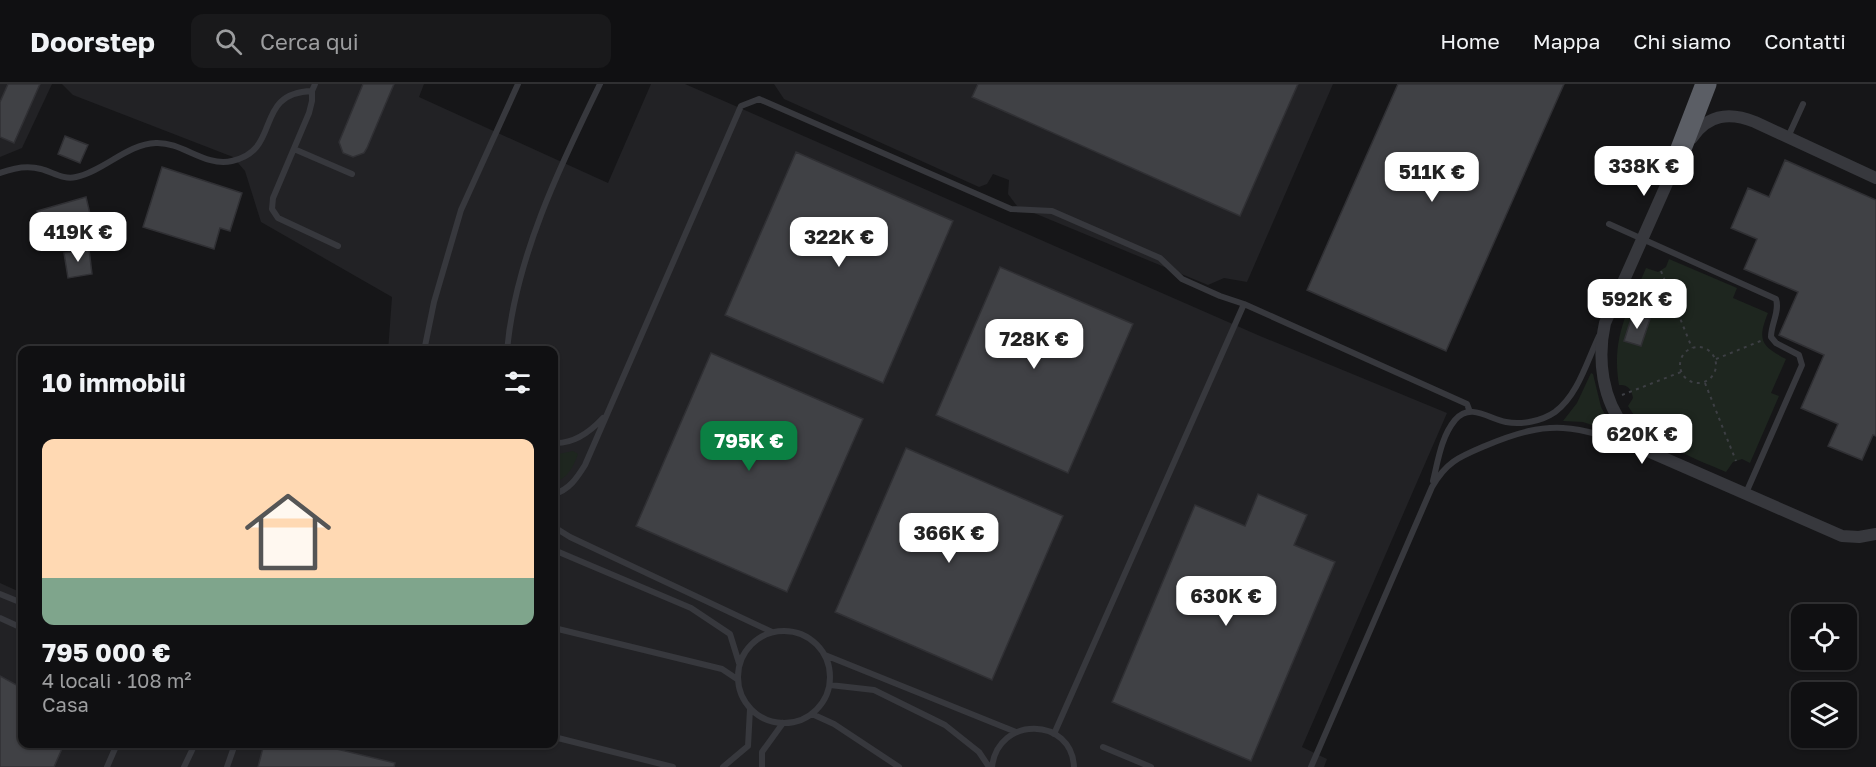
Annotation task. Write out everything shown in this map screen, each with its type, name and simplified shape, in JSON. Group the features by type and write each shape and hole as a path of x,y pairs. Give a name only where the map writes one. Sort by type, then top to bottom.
{"highway":[{"path":"1674,167 1707,84"}],"street":[{"path":"1876,177 1743,117 1734,116 1707,121 1697,130 1674,167 1605,323 1600,349 1605,386 1614,409 1621,422 1650,452 1842,536 1859,537 1876,534"}],"lane":[{"path":"315,84 312,91 311,108 273,198 273,209 278,218 338,246"},
{"path":"424,346 434,302 461,210 518,84"},
{"path":"508,346 512,315 535,229 565,157 600,84"},
{"path":"0,173 27,167 41,169 62,177 75,177 133,150 155,143 171,145 210,160 230,161 243,156 260,143 274,109 284,98 296,92 312,91"},
{"path":"558,493 568,487 580,473 741,106 759,99 1011,209 1052,211 1160,258 1182,279 1244,304 1467,404 1470,412"},
{"path":"1788,137 1803,104"},
{"path":"294,149 352,174"},
{"path":"1609,225 1775,298 1778,308 1771,337 1776,343 1799,355 1802,365 1746,493"},
{"path":"1054,734 1244,304"},
{"path":"1311,767 1432,487 1447,434 1456,420 1470,412 1483,413 1512,423 1537,420 1554,413 1572,392 1605,323"},
{"path":"558,442 572,440 585,434 606,415"},
{"path":"1432,487 1444,469 1458,457 1512,434 1528,430 1576,428 1650,452"},
{"path":"558,530 772,632"},
{"path":"558,552 691,608 730,634 739,663"},
{"path":"0,594 18,601"},
{"path":"0,618 18,626"},
{"path":"558,629 722,669 737,679"},
{"path":"788,630 803,634 816,642 825,655 830,670 830,685 820,706 812,714 798,721 783,723 765,719 750,709 741,695 737,679 739,663 746,649 758,638 772,632 788,630"},
{"path":"825,655 1016,732"},
{"path":"830,685 874,690 945,725 979,752 990,767"},
{"path":"723,767 748,746 750,709"},
{"path":"812,714 834,724 899,767"},
{"path":"762,767 762,752 783,723"},
{"path":"990,767 998,748 1005,739 1029,728 1042,729 1054,734 1066,745 1074,760 1074,767"},
{"path":"558,738 672,767"},
{"path":"1103,747 1151,767"},
{"path":"107,767 115,748"},
{"path":"184,767 193,748"},
{"path":"227,767 234,748"}],"path":[{"path":"1661,271 1692,348"},
{"path":"1716,359 1771,337"},
{"path":"1702,347 1716,359 1714,376 1705,383 1688,381 1681,372 1682,356 1692,348 1702,347"},
{"path":"1622,395 1681,372"},
{"path":"1705,383 1736,461"}],"shaded area":[{"path":"0,84 52,84 22,148 0,157"},
{"path":"62,84 424,84 419,97 608,183 651,84 685,84 1260,336 1447,413 1302,747 1327,759 1324,767 0,767 0,583 18,591 18,748 558,748 558,346 388,346 392,297 261,222 245,171 233,157 73,95"},
{"path":"774,84 1333,84 1247,282 1224,278 1208,285 1017,206 1008,194 1009,180 993,174 987,184 979,187 784,99"},
{"path":"1669,259 1737,288 1733,298 1768,313 1762,336 1766,346 1786,359 1771,393 1779,396 1750,463 1742,459 1733,462 1726,472 1671,447 1647,430 1628,406 1633,398 1631,390 1625,385 1619,385 1617,353 1627,311 1646,268 1658,272 1666,267"},
{"path":"1591,373 1601,407 1615,433 1583,422 1563,421 1577,403"},
{"path":"573,451 578,454 572,468 558,481 558,454"}],"building":[{"path":"8,84 40,84 14,143 0,137 0,102"},
{"path":"363,84 394,84 367,148 364,153 353,157 343,153 339,142"},
{"path":"978,84 1298,84 1240,216 972,97"},
{"path":"1398,84 1564,84 1446,351 1307,290"},
{"path":"65,136 88,145 80,163 58,154"},
{"path":"796,152 953,221 883,383 725,315"},
{"path":"1785,160 1876,200 1876,436 1873,435 1862,460 1828,446 1838,424 1801,408 1824,355 1779,335 1798,292 1744,269 1757,239 1731,228 1748,188 1769,197"},
{"path":"162,167 242,193 230,231 220,228 214,249 143,227"},
{"path":"86,197 91,218 42,232 37,211"},
{"path":"89,249 92,274 68,278 64,253"},
{"path":"1000,267 1133,324 1068,473 936,415"},
{"path":"1633,313 1650,319 1641,346 1624,341"},
{"path":"711,353 863,419 787,592 636,526"},
{"path":"906,448 1063,516 992,680 835,612"},
{"path":"1258,494 1307,515 1294,545 1335,562 1251,761 1112,702 1195,505 1245,526"},
{"path":"0,676 18,686 18,748 62,748 54,767 0,767"},
{"path":"263,748 333,748 395,763 394,767 258,767"}]}
